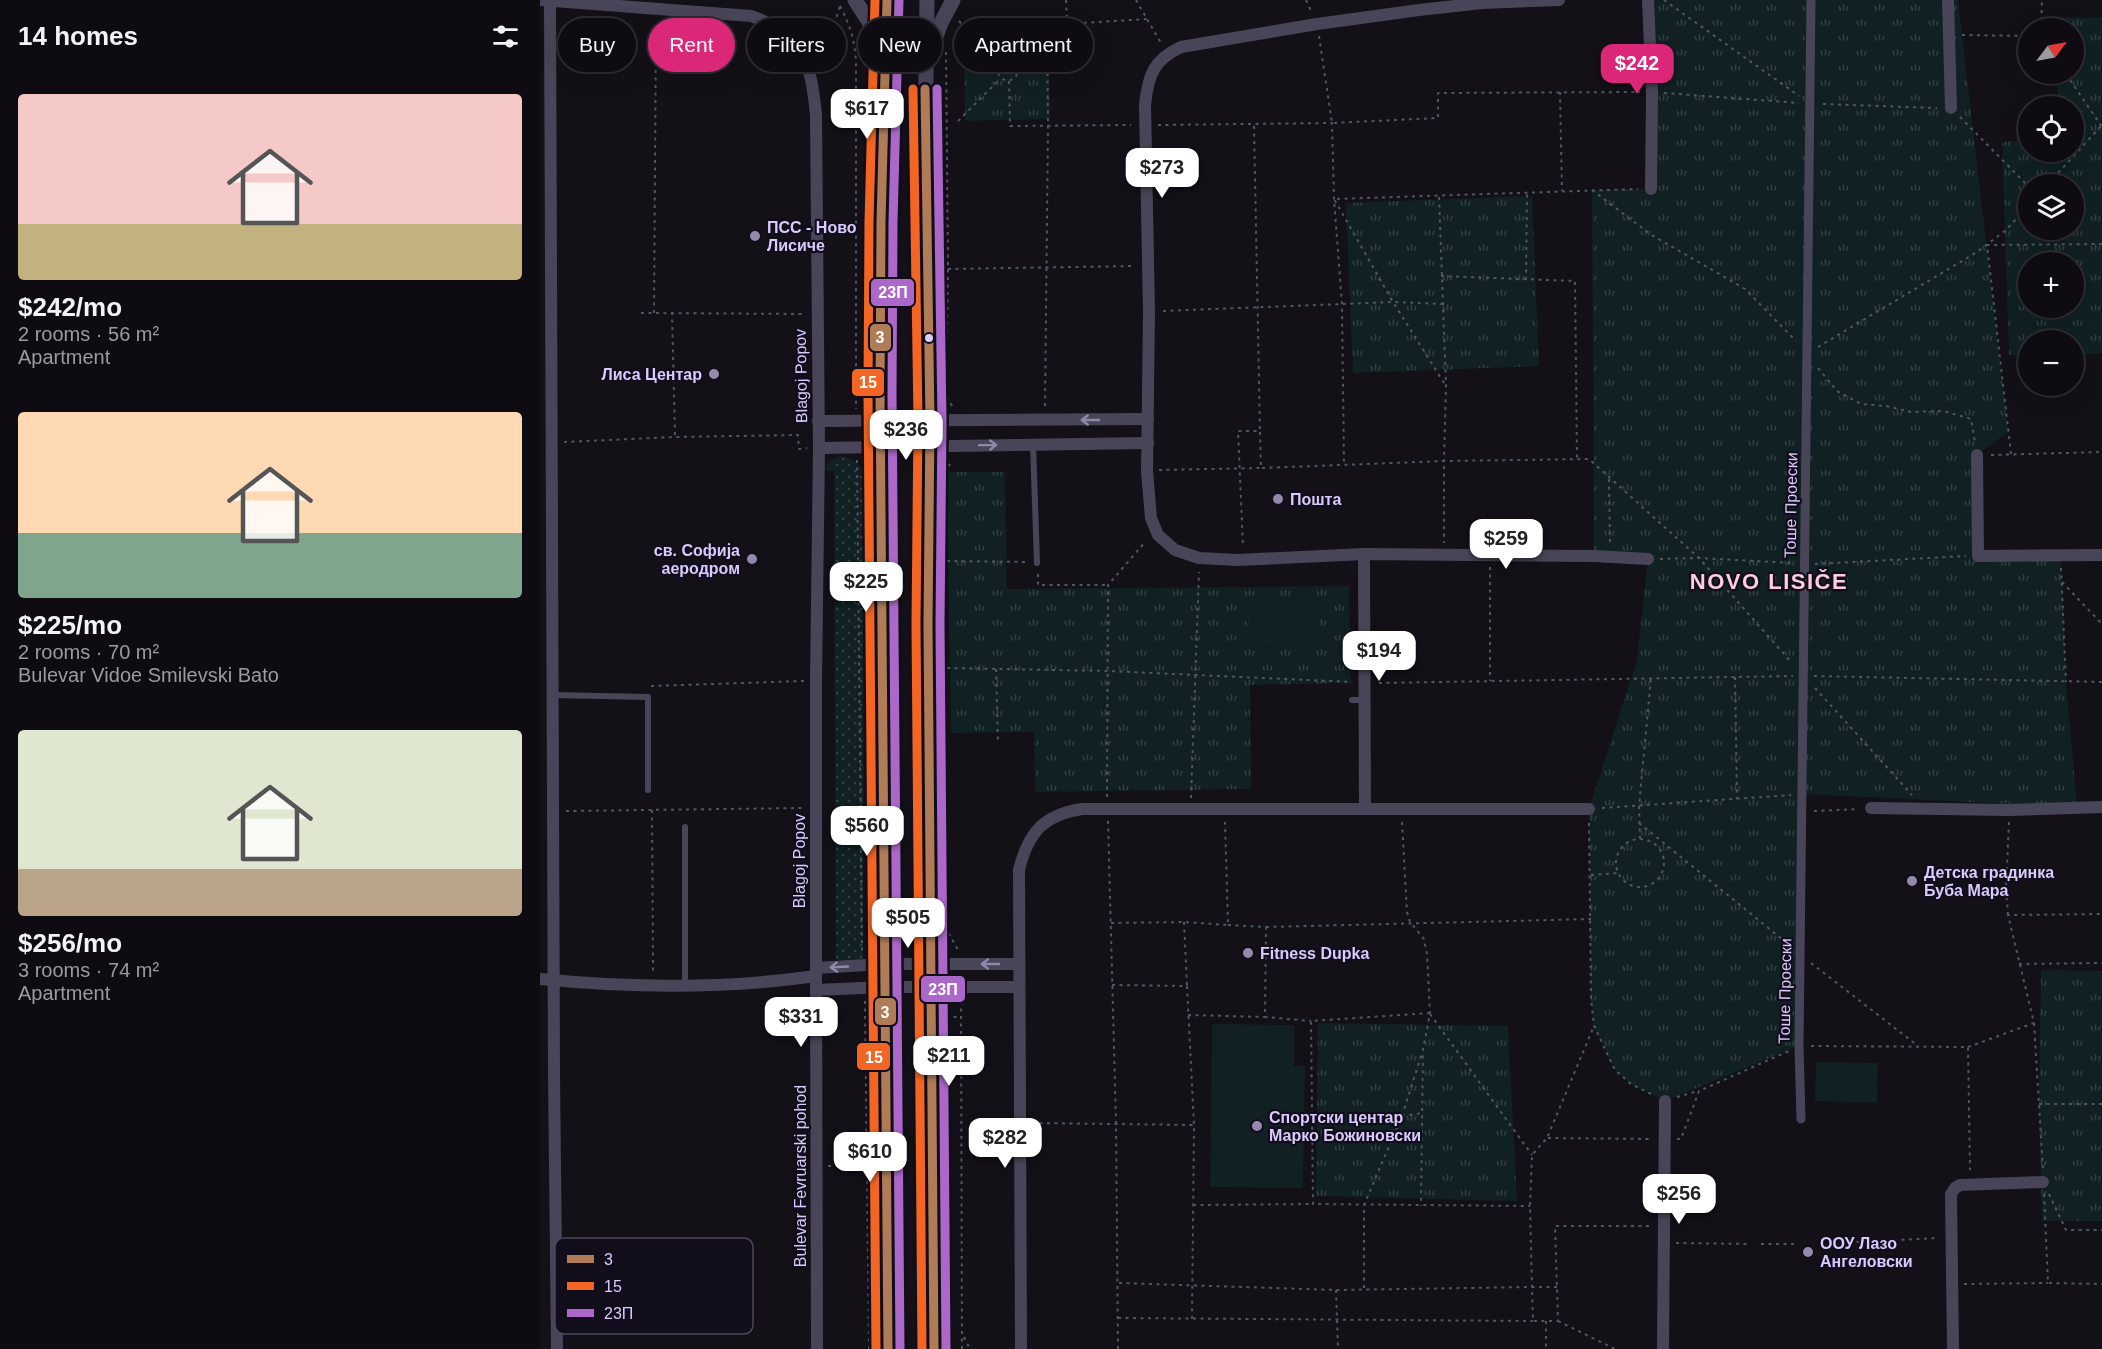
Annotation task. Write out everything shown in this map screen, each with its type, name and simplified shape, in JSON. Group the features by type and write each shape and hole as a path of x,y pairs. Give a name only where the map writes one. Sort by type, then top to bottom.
{"street":[{"path":"855,0 867,18"},
{"path":"886,18 887,0"},
{"path":"927,0 927,18"},
{"path":"1559,0 1482,3 1317,24 1180,47 1167,54 1157,64 1147,84 1146,125 1149,312 1147,471 1151,518 1158,535 1175,550 1199,558 1243,559 1364,554 1648,559"},
{"path":"1648,0 1652,93 1651,189"},
{"name":"Тоше Проески","path":"1801,1119 1799,1046 1810,0"},
{"path":"1948,0 1951,108"},
{"path":"545,1 553,443 556,1238"},
{"name":"Blagoj Popov","path":"545,1 750,16 778,27 800,50 809,66 816,115 819,448 816,972"},
{"path":"942,21 953,7"},
{"path":"885,72 881,222 881,446 888,1349"},
{"path":"926,72 924,151 930,421 928,624 934,1349"},
{"path":"818,421 1148,419"},
{"path":"819,448 1148,443"},
{"path":"1977,455 1978,556 2102,555"},
{"path":"1364,554 1364,683 1358,700 1365,809"},
{"path":"1021,1349 1019,870 1024,851 1039,826 1069,811 1082,809 1225,810 1261,807 1589,809"},
{"path":"1871,808 2009,810 2102,807"},
{"path":"540,979 684,985 774,982 816,972 884,964 1019,964"},
{"name":"Bulevar Fevruarski pohod","path":"816,972 817,1349"},
{"path":"816,990 885,987 1019,987"},
{"path":"1663,1349 1665,1101"},
{"path":"1953,1349 1951,1194 1955,1188 1970,1185 2043,1182"},
{"path":"557,1334 557,1349"}],"lane":[{"path":"1033,444 1037,562"},
{"path":"553,695 648,697 648,790"},
{"path":"684,985 685,827"}],"path":[{"path":"1066,0 1067,18"},
{"path":"1136,0 1167,54"},
{"path":"1664,0 1809,103"},
{"path":"2041,18 2042,0"},
{"path":"814,90 840,6 851,28 856,62 856,412"},
{"path":"654,313 657,9"},
{"path":"1093,22 1147,19"},
{"path":"1317,24 1332,123 1334,199 1342,304 1344,465"},
{"path":"1949,35 2018,36"},
{"path":"946,49 948,269 946,396 952,406"},
{"path":"998,72 1001,79 1009,81 1013,80 1018,73 1047,73 1045,420"},
{"path":"958,121 1001,79"},
{"path":"1009,81 1010,126 1254,126 1438,118 1438,93 1652,93 1809,103 1951,108 2018,176"},
{"path":"2057,174 2102,126 2073,84"},
{"path":"1560,92 1562,192"},
{"path":"1254,126 1261,468"},
{"path":"1334,199 1651,189"},
{"path":"1592,190 1650,234 1745,289 1808,353 1837,392 1861,404 1886,406 1911,412 1943,411 1971,418 1977,455 2102,452"},
{"path":"1526,280 1527,193"},
{"path":"1439,197 1446,385 1444,555"},
{"path":"1334,199 1446,385"},
{"path":"1808,353 1977,252 2006,230 2018,217"},
{"path":"1987,245 2102,244"},
{"path":"1987,245 2011,454"},
{"path":"948,269 1148,266"},
{"path":"1441,276 1575,281 1577,459"},
{"path":"1149,312 1394,302 1442,304"},
{"path":"672,312 675,437"},
{"path":"641,313 817,314"},
{"path":"1243,559 1238,431 1260,431"},
{"path":"553,443 645,437 798,435 799,449 819,448"},
{"path":"857,454 862,961"},
{"path":"945,483 945,472 953,457"},
{"path":"1147,471 1444,461 1589,459 1699,558 1924,809"},
{"path":"1610,479 1610,557"},
{"path":"945,505 948,932 960,953"},
{"path":"1118,1349 1116,1123 1107,810 1108,585 1156,529"},
{"path":"1490,555 1490,681"},
{"path":"2061,555 2066,682"},
{"path":"1191,809 1199,558"},
{"path":"946,561 1037,562 1038,585 1108,585"},
{"path":"2062,582 2102,624"},
{"path":"947,668 1108,671 1364,683 1804,676 2102,682"},
{"path":"996,669 998,744"},
{"path":"1735,677 1737,799"},
{"path":"1640,839 1639,806 1651,678"},
{"path":"641,687 816,681"},
{"path":"1803,794 1589,809 1591,998 1594,1026 1615,1070 1631,1084 1665,1101 1698,1091 1799,1046 1968,1047 2034,1023"},
{"path":"554,811 816,808"},
{"path":"1802,811 1871,808"},
{"path":"1364,1289 1364,1205 1402,1116 1423,1050 1430,1013 1427,946 1410,922 1405,902 1402,809"},
{"path":"652,810 653,985"},
{"path":"1225,810 1228,925"},
{"path":"2009,810 2006,888 2008,915 2034,1023 2048,1283"},
{"path":"1639,822 1801,955 1918,1047"},
{"path":"1640,839 1648,840 1660,849 1665,863 1660,877 1647,887 1639,888 1622,880 1616,864 1619,851 1625,844 1640,839"},
{"path":"1591,875 1618,873"},
{"path":"2008,915 2102,914"},
{"path":"1110,923 1184,922 1266,927 1591,919"},
{"path":"1184,922 1194,1125 1192,1319"},
{"path":"1265,1017 1266,927"},
{"path":"2019,964 2102,963"},
{"path":"1112,985 1187,986"},
{"path":"961,995 962,1349"},
{"path":"865,998 869,1349"},
{"path":"1188,1015 1311,1021 1430,1013"},
{"path":"1430,1013 1532,1155 1530,1206 1533,1321"},
{"path":"943,1017 960,1017"},
{"path":"1311,1021 1313,1204"},
{"path":"1532,1155 1547,1138 1594,1026"},
{"path":"1968,1047 1970,1185"},
{"path":"1421,1206 1423,1050"},
{"path":"1547,1138 1681,1139 1698,1091"},
{"path":"2039,1104 2102,1104"},
{"path":"1312,1115 1402,1116 1423,1113"},
{"path":"1020,1123 1194,1125"},
{"path":"816,1166 867,1166"},
{"path":"2043,1182 2066,1230 2102,1230"},
{"path":"1193,1205 1530,1206"},
{"path":"1558,1321 1555,1226 1664,1226"},
{"path":"1834,1243 1951,1238"},
{"path":"1664,1243 1749,1244"},
{"path":"1761,1244 1798,1244"},
{"path":"1119,1283 1336,1290 1557,1287"},
{"path":"1951,1285 2102,1284"},
{"path":"1336,1290 1338,1349"},
{"path":"1118,1318 1558,1321 1615,1349"},
{"path":"1545,1321 1546,1349"},
{"path":"962,1335 970,1349"}],"green space":[{"path":"1654,0 1958,0 2008,432 1977,455 1978,555 2061,555 2066,682 2077,807 1803,794 1799,1046 1665,1101 1631,1084 1615,1070 1594,1026 1591,998 1589,809 1637,660 1648,559 1594,556 1592,190 1651,189"},
{"path":"2057,17 2102,18 2102,354 2084,354 2084,330 2018,330 2018,355 2009,355 2002,142 2018,141 2018,162 2084,162 2084,96 2058,96 2057,84 2084,84 2084,18"},
{"path":"964,72 1049,72 1050,119 965,121"},
{"path":"1532,196 1539,366 1353,373 1346,203"},
{"path":"838,456 852,460 864,471 863,959 850,962 836,959 834,470 823,471 829,462"},
{"path":"947,472 1005,472 1007,589 1349,586 1351,683 1250,685 1251,789 1035,792 1034,732 951,733"},
{"path":"1249,598 1320,599 1320,641 1249,640"},
{"path":"2041,970 2102,971 2102,1221 2042,1221 2039,1104"},
{"path":"1318,1023 1508,1026 1517,1201 1316,1196"},
{"name":"Спортски центар Марко Божиновски","path":"1212,1024 1294,1025 1294,1066 1305,1066 1303,1188 1210,1187"},
{"path":"1816,1062 1878,1063 1877,1103 1815,1101"}],"transit line":[{"name":"15","path":"875,0 869,222 868,394 876,1349"},
{"name":"3","path":"887,0 881,222 880,394 888,1349"},
{"name":"23П","path":"899,0 893,222 892,394 900,1349"},
{"name":"15","path":"913,89 918,421 916,624 922,1349"},
{"name":"3","path":"925,89 930,421 928,624 934,1349"},
{"name":"23П","path":"937,89 942,421 940,624 946,1349"}],"place":[{"name":"ПСС - Ново Лисиче","path":"755,236"},
{"name":"Лиса Центар","path":"714,374"},
{"name":"Пошта","path":"1278,499"},
{"name":"св. Софија аеродром","path":"752,559"},
{"name":"Детска градинка Буба Мара","path":"1912,881"},
{"name":"Fitness Dupka","path":"1248,953"},
{"name":"Спортски центар Марко Божиновски","path":"1257,1126"},
{"name":"ООУ Лазо Ангеловски","path":"1808,1252"}],"district":[{"name":"NOVO LISIČE","path":"1769,581"}]}
